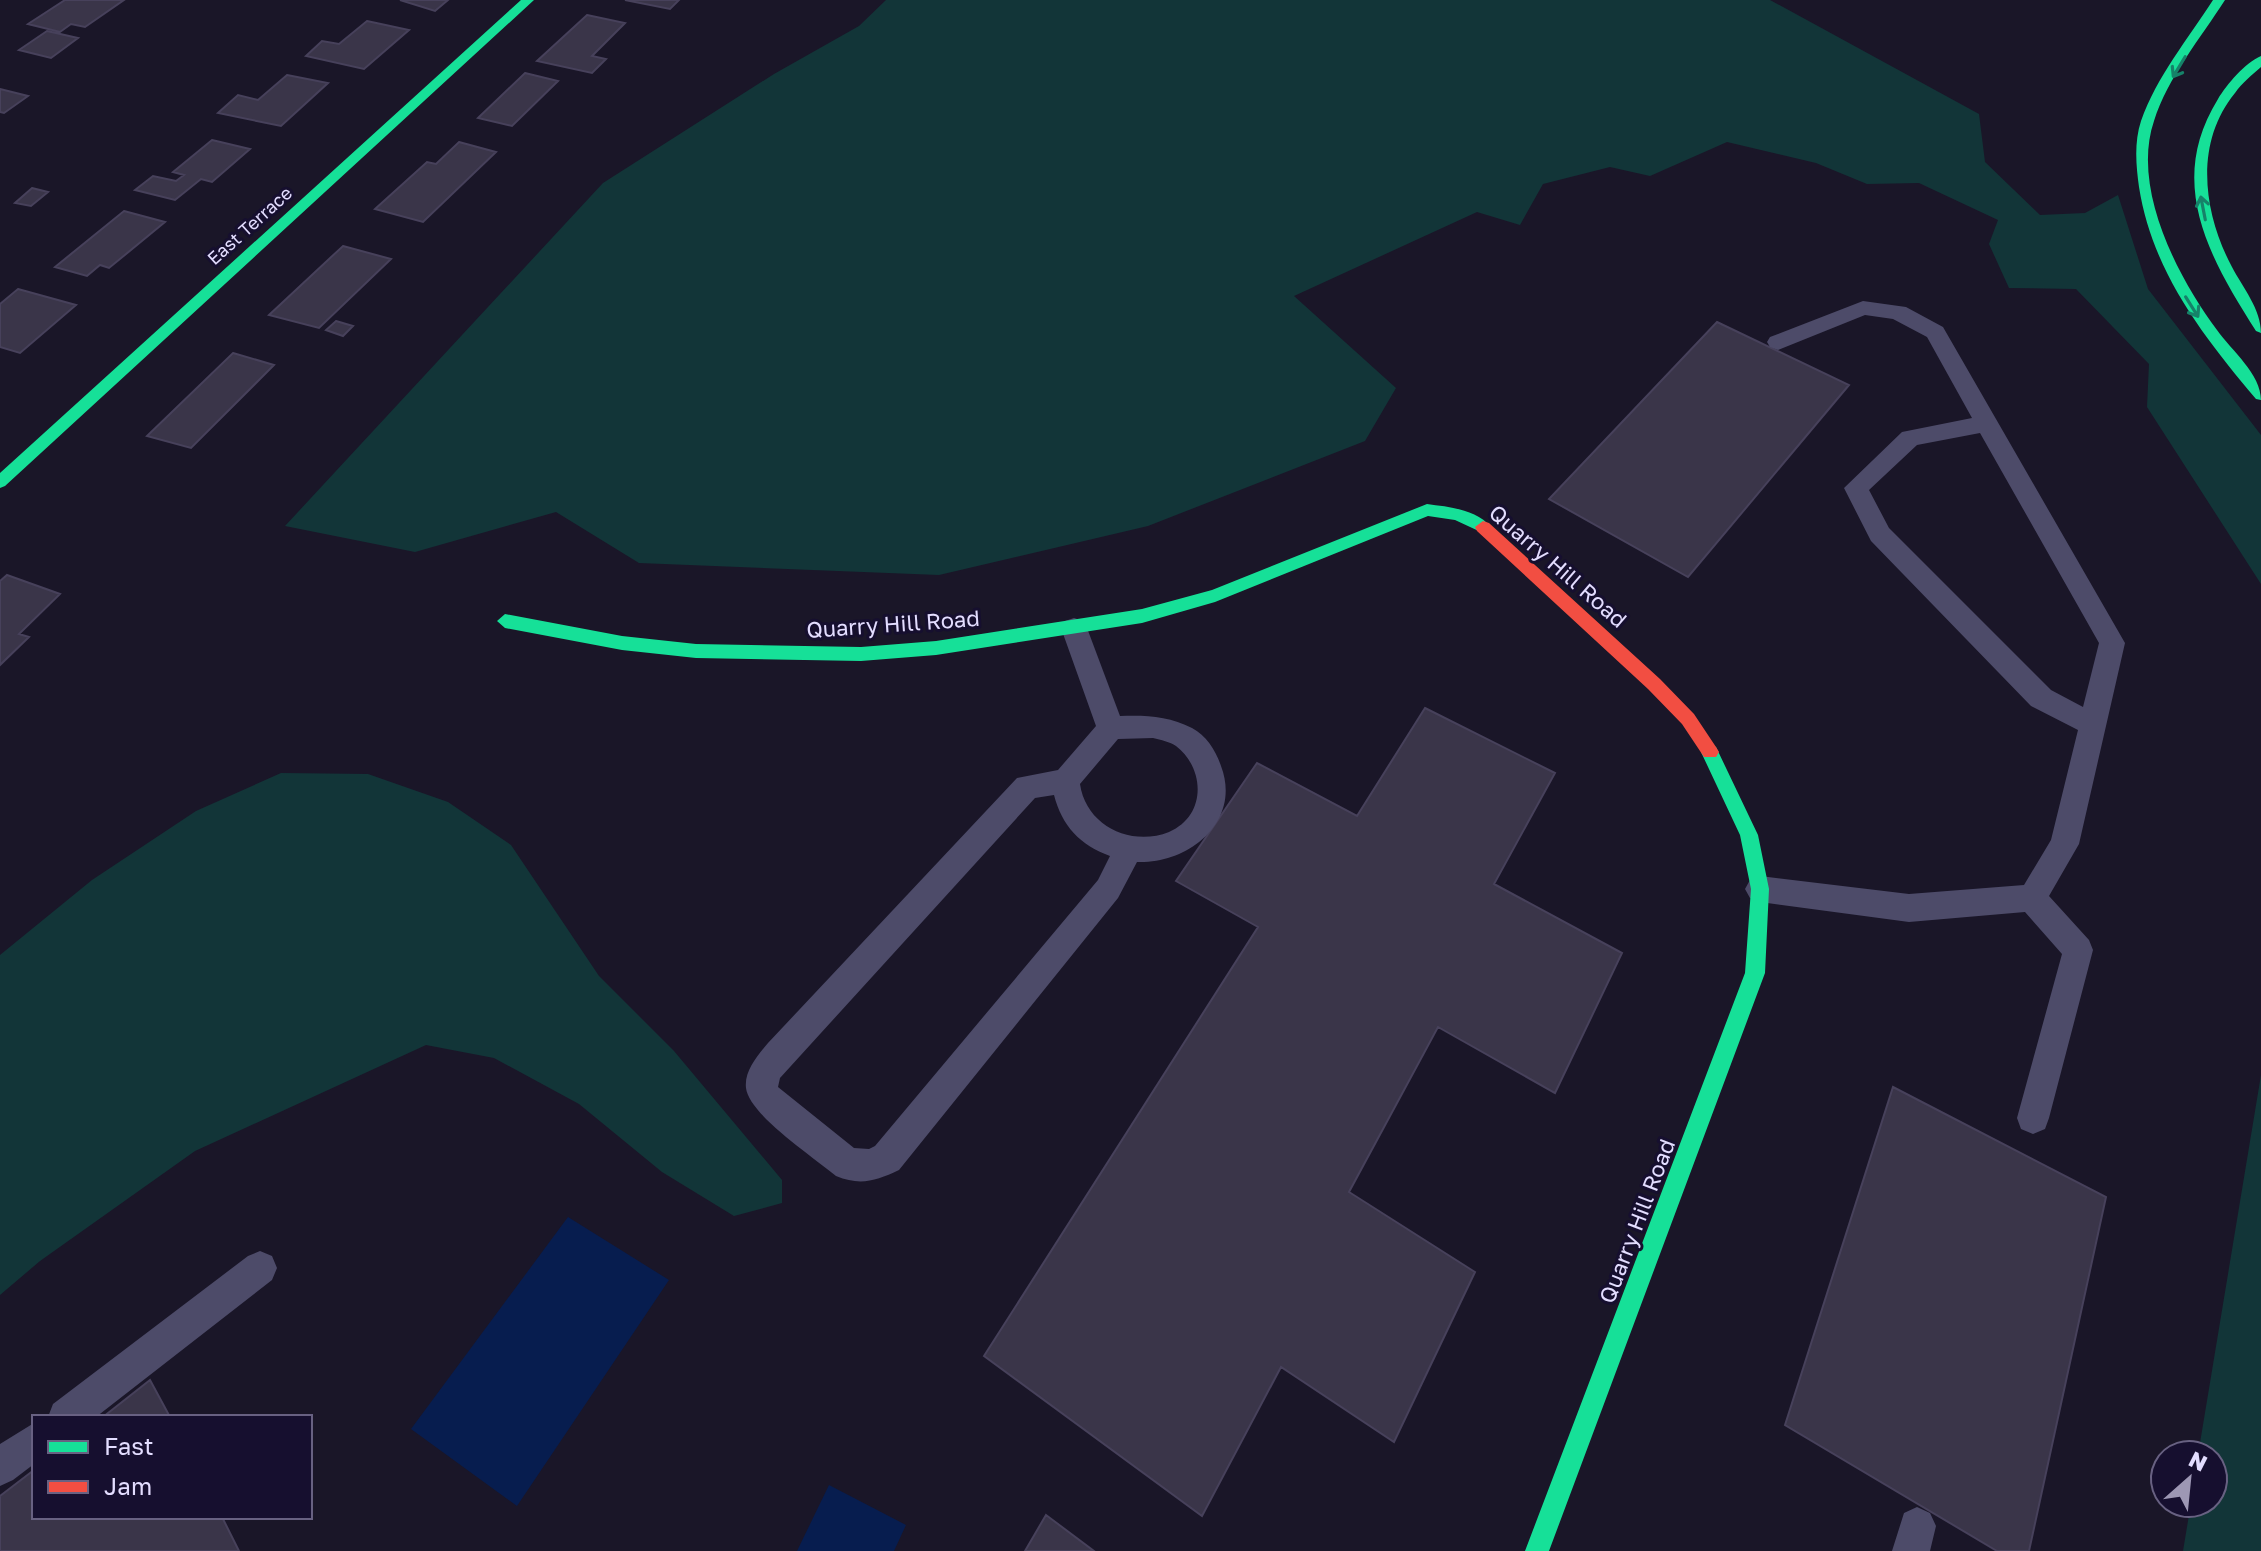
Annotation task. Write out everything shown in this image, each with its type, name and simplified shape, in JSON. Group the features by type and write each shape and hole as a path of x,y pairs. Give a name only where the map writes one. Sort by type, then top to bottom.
{"main road":[{"name":"East Terrace","path":"0,482 528,0"},
{"path":"2219,0 2149,116 2142,151 2143,189 2153,232 2172,273 2200,320 2261,395"},
{"path":"2261,60 2231,85 2213,109 2202,140 2198,175 2203,213 2216,253 2261,328"},
{"name":"Quarry Hill Road","path":"505,621 622,643 776,655 861,654 936,648 1142,616 1215,596 1427,510 1458,514 1487,529 1688,719 1715,760 1735,800 1749,835 1760,889 1755,973 1741,1015 1538,1550"}],"lane":[{"path":"1778,342 1863,308 1898,312 1935,332 2112,643 2065,844 2032,898"},
{"path":"1987,423 1910,438 1856,488 1880,534 2041,698 2093,725"},
{"path":"1074,628 1111,728"},
{"path":"1066,781 1068,800 1076,817 1089,832 1107,843 1128,849 1153,849 1178,842 1197,828 1210,809 1215,787 1211,767 1199,747 1181,733 1146,724 1111,728 1066,781 1027,787 779,1054 765,1072 762,1088 767,1098 848,1164 871,1166 887,1158 1108,889 1128,849"},
{"path":"1760,889 1909,908 2032,898"},
{"path":"2032,898 2078,950 2033,1118"},
{"path":"69,1415 260,1268"},
{"path":"0,1467 32,1443"}],"green space":[{"path":"886,0 1770,0 1979,114 1985,162 2040,215 2085,213 2118,195 2148,289 2261,435 2261,584 2147,407 2149,364 2076,289 2009,288 1989,244 1998,220 1919,183 1867,184 1816,163 1727,142 1650,176 1610,167 1543,184 1520,225 1477,212 1294,296 1396,388 1365,441 1148,526 939,575 639,563 556,512 415,552 285,526 603,183 774,74 859,26"},
{"path":"281,773 368,774 448,802 511,845 599,976 674,1051 782,1180 782,1203 734,1216 662,1172 579,1104 494,1058 426,1045 195,1151 40,1261 0,1295 0,955 92,880 196,811"},
{"path":"2261,1075 2261,1551 2183,1551 2188,1519 2229,1519 2229,1439 2201,1439"}],"water":[{"path":"568,1217 669,1280 517,1506 411,1429"},
{"path":"829,1485 906,1525 894,1551 797,1551"}],"building":[{"path":"65,0 124,0 85,27 71,24 60,32 28,24"},
{"path":"400,0 448,0 435,11"},
{"path":"625,0 679,0 670,9"},
{"path":"587,15 625,23 592,56 606,59 592,73 537,61"},
{"path":"367,21 409,30 364,69 306,56 322,41 339,44"},
{"path":"47,31 78,38 51,58 19,50"},
{"path":"525,73 558,81 512,126 478,118"},
{"path":"287,75 328,83 281,126 218,113 238,95 258,100"},
{"path":"0,89 28,96 4,113 0,112"},
{"path":"212,140 250,149 212,182 201,179 175,200 135,190 153,176 176,181 184,175 173,172"},
{"path":"459,142 496,152 423,222 375,209 427,162 436,164"},
{"path":"32,188 48,192 31,206 15,203"},
{"path":"124,211 165,222 109,268 100,265 87,276 55,267"},
{"path":"343,246 391,259 319,328 269,315"},
{"path":"18,289 76,305 20,353 0,347 0,304"},
{"path":"336,321 353,326 343,336 326,330"},
{"path":"1717,322 1849,385 1688,577 1549,499"},
{"path":"233,353 274,365 191,448 147,436"},
{"path":"7,575 60,594 19,634 29,637 0,665 0,581"},
{"path":"1425,708 1555,773 1494,884 1622,953 1555,1093 1438,1027 1349,1192 1475,1272 1394,1442 1281,1367 1202,1516 984,1356 1258,927 1176,881 1257,763 1357,816"},
{"path":"1893,1087 2106,1197 2029,1551 1997,1551 1785,1425"},
{"path":"150,1380 169,1415 106,1415"},
{"path":"32,1472 32,1519 223,1519 239,1551 0,1551 0,1496"},
{"path":"1046,1515 1094,1551 1025,1551"}],"traffic: fast":[{"path":"0,482 528,0"},
{"path":"2219,0 2170,74 2153,106 2144,135 2144,177 2149,209 2170,267 2202,320 2261,395"},
{"path":"2261,60 2230,91 2210,123 2201,156 2200,190 2208,225 2221,259 2261,328"},
{"path":"505,621 622,643 696,651 861,654 936,648 1142,616 1215,596 1427,510 1458,514 1483,527"},
{"path":"1537,1551 1755,973 1760,889 1749,835 1710,752"}],"traffic: jam":[{"path":"1483,527 1654,684 1688,719 1710,752"}]}
